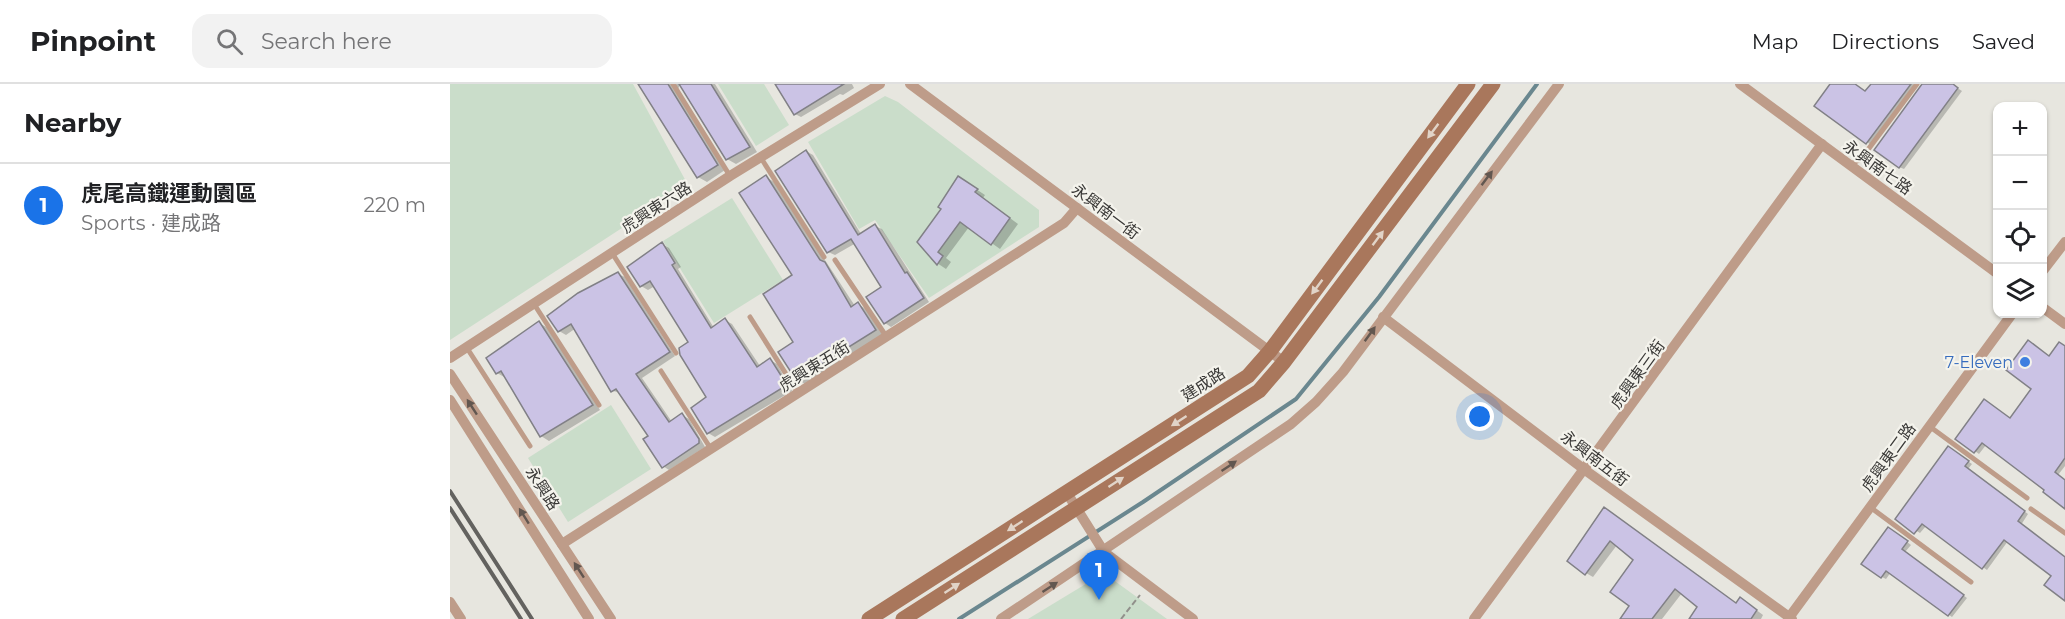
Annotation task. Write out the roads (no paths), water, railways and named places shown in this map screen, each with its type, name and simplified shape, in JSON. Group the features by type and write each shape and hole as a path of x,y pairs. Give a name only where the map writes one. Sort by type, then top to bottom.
{"street":[{"name":"虎興東六路","path":"450,358 730,176 880,84"},
{"name":"永興南一街","path":"910,84 1284,362"},
{"name":"建成路","path":"869,619 1248,376 1270,351 1468,84"},
{"path":"903,619 1076,512 1259,391 1284,362 1493,84"},
{"path":"1001,619 1101,548 1291,424 1316,402 1343,372 1559,84"},
{"name":"永興南七路","path":"1747,86 1993,270"},
{"name":"虎興東三街","path":"1474,619 1586,470 1822,144"},
{"name":"虎興東五街","path":"562,544 1064,223 1077,208"},
{"path":"2047,267 2065,242"},
{"path":"2047,310 2065,324"},
{"name":"永興南五街","path":"1383,317 1586,470 1790,618"},
{"name":"虎興東二路","path":"1790,618 2009,318"},
{"name":"永興路","path":"450,374 611,619"},
{"name":"永興路","path":"450,400 589,619"},
{"path":"1067,493 1076,512 1101,548 1193,619"},
{"path":"450,602 461,619"}],"lane":[{"path":"673,84 730,176"},
{"path":"1850,165 1861,159 1917,84"},
{"path":"761,158 824,257"},
{"path":"612,254 676,353"},
{"path":"835,260 887,338"},
{"path":"534,304 599,405"},
{"path":"750,317 798,393"},
{"path":"467,348 530,446"},
{"path":"661,370 711,449"},
{"path":"1929,426 2027,498"},
{"path":"1870,507 1971,582"},
{"path":"2031,509 2065,533"}],"waterway":[{"path":"959,619 1143,502 1296,399 1379,297 1537,84"}],"railway":[{"path":"450,491 532,619"},
{"path":"450,508 521,619"}],"place":[{"name":"7-Eleven","path":"2025,362"},
{"name":"虎尾高鐵運動園區","path":"1099,600"}]}
